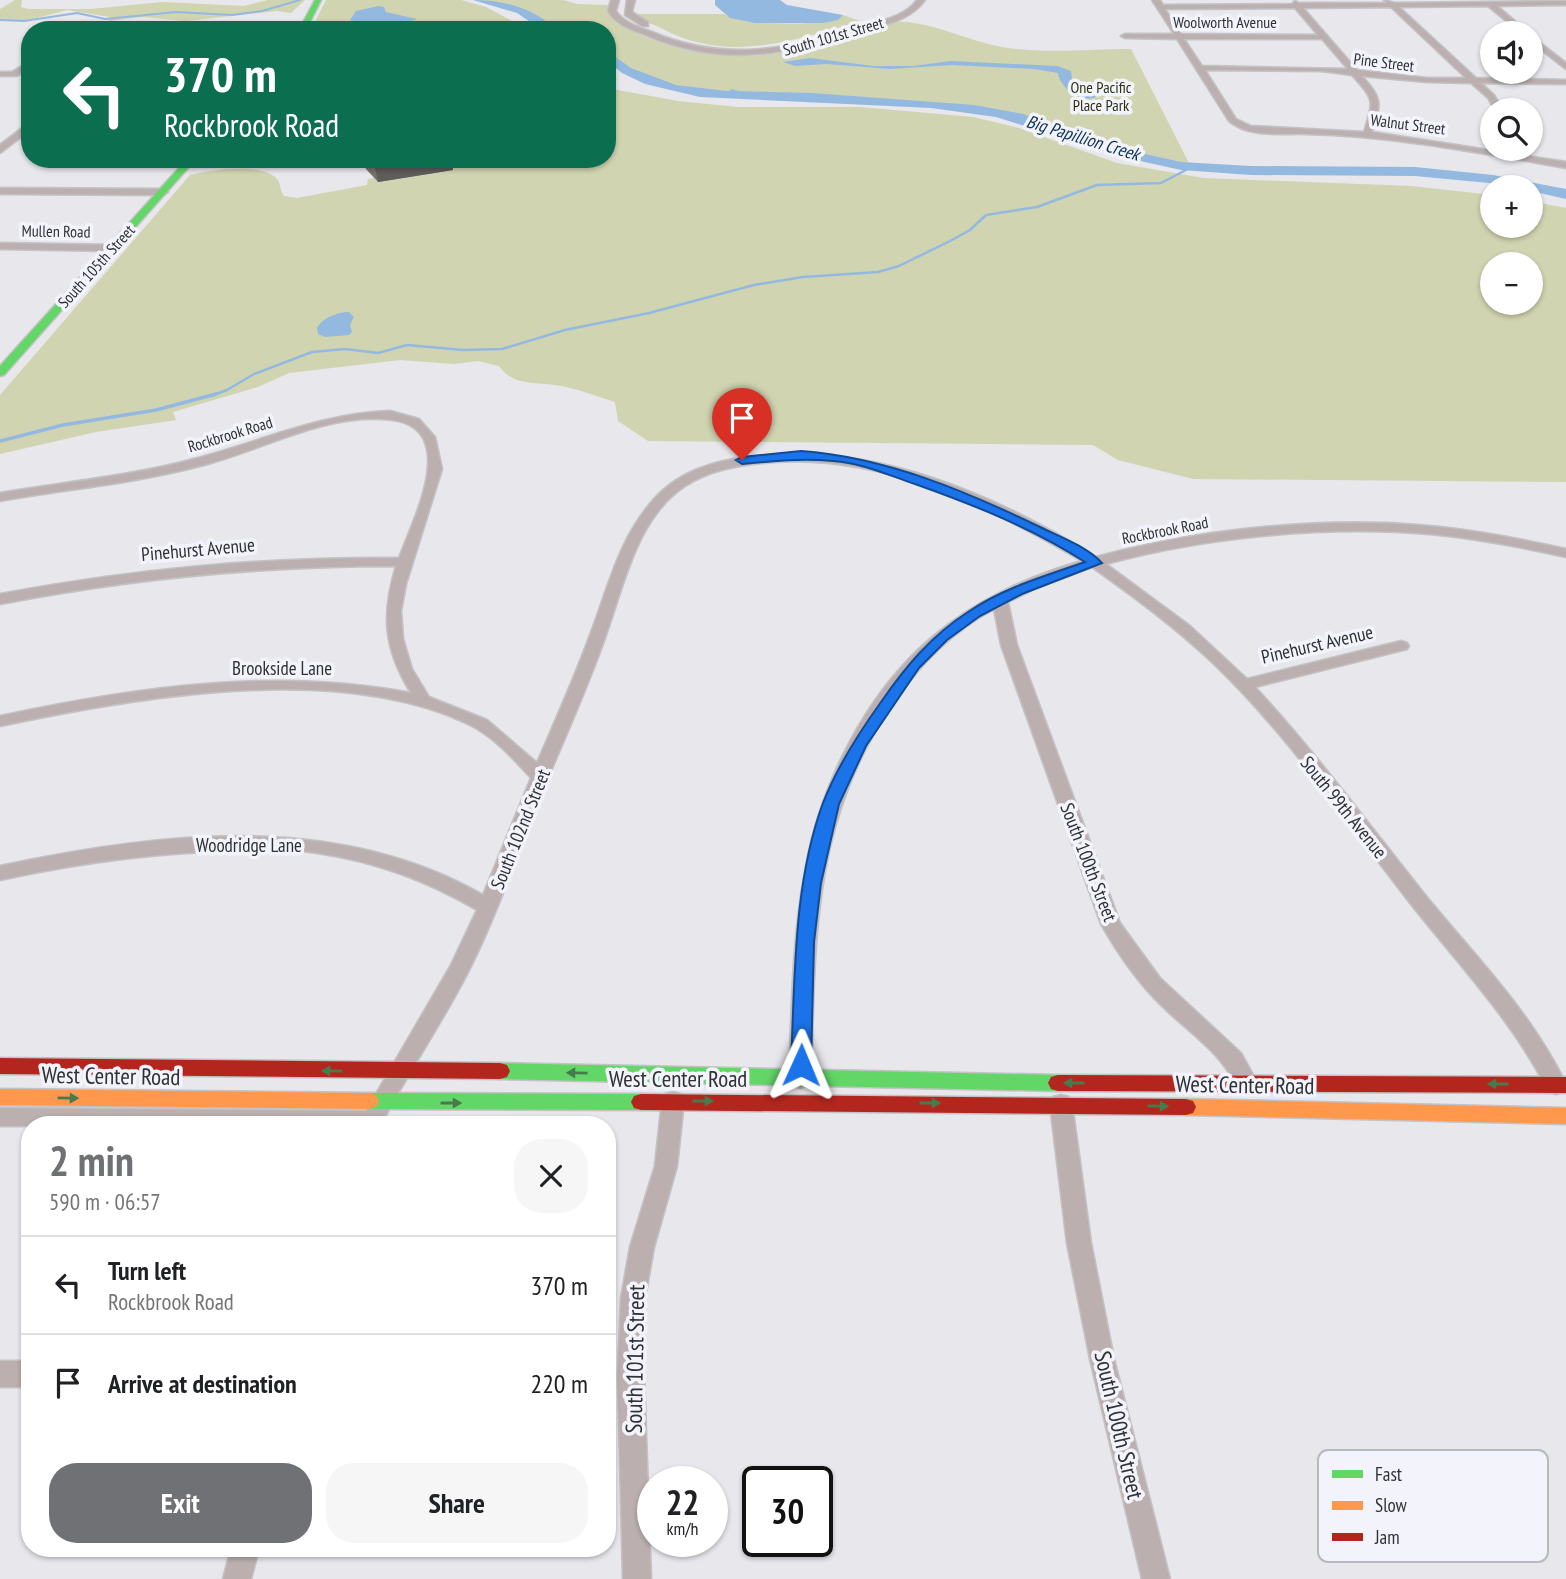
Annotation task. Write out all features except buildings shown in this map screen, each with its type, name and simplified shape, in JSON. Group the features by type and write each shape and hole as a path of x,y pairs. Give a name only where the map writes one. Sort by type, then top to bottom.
{"main road":[{"path":"307,21 318,0"},
{"name":"South 105th Street","path":"0,373 184,168"},
{"name":"West Center Road","path":"0,1066 574,1072 800,1079 1561,1085"},
{"path":"1561,1085 1566,1118"},
{"name":"West Center Road","path":"0,1097 375,1116 673,1101 1061,1104 1566,1118"}],"street":[{"path":"615,0 612,11 616,18 659,41 694,50 737,51"},
{"path":"631,0 628,11 631,17 672,38 706,47 737,51"},
{"name":"South 101st Street","path":"737,51 770,52 807,46 902,16 918,7 921,0"},
{"path":"1390,1 1492,98"},
{"path":"1487,2 1510,21"},
{"name":"South 101st Street","path":"737,51 796,42 889,13 905,3"},
{"path":"1158,3 1566,3"},
{"path":"1158,3 1199,68"},
{"path":"1296,4 1357,73 1376,99 1367,135"},
{"name":"Woolworth Avenue","path":"1125,36 1325,37"},
{"path":"1543,48 1566,68"},
{"name":"Pine Street","path":"1199,68 1313,69 1414,80 1566,82"},
{"name":"Walnut Street","path":"1199,68 1233,121 1245,127 1367,135 1480,149"},
{"path":"0,74 14,74 21,69"},
{"path":"0,150 21,132"},
{"name":"Walnut Street","path":"1543,160 1566,164"},
{"path":"0,191 163,192"},
{"name":"Mullen Road","path":"0,246 112,248"},
{"name":"Rockbrook Road","path":"0,497 183,466 324,422 363,415 401,418 427,430 434,444 435,469 403,562"},
{"name":"South 102nd Street","path":"375,1116 468,952 645,520 672,488 710,468 742,460 780,456 836,457 882,468 953,492 1027,525 1095,563"},
{"name":"Rockbrook Road","path":"800,1079 805,942 812,883 821,839 841,780 876,717 914,665 942,637 975,613 1038,583 1095,563 1225,536 1374,528 1430,530 1499,539 1566,554"},
{"path":"403,562 395,591 396,637 410,682 423,700"},
{"name":"Pinehurst Avenue","path":"0,599 108,579 215,567 277,563 403,562"},
{"name":"South 99th Avenue","path":"1095,563 1182,626 1243,685 1311,764 1514,1018 1561,1085"},
{"name":"South 100th Street","path":"1000,600 1009,645 1111,924 1141,970 1172,1003 1226,1050 1239,1065 1247,1084"},
{"name":"Pinehurst Avenue","path":"1243,685 1401,646"},
{"name":"Brookside Lane","path":"0,720 117,698 212,690 312,687 363,690 423,700 482,724 523,758 541,778"},
{"name":"Woodridge Lane","path":"0,873 69,859 159,847 198,844 309,845 343,851 436,881 488,907"},
{"name":"South 101st Street","path":"637,1579 631,1376 633,1298 642,1247 666,1166 673,1101"},
{"name":"South 100th Street","path":"1061,1104 1079,1243 1102,1359 1156,1579"},
{"path":"0,1117 21,1117"},
{"path":"0,1374 21,1374"},
{"path":"237,1579 243,1557"}],"green space":[{"path":"15,0 22,0 21,7 29,9 91,9 162,2 244,6 268,0 305,0 291,13 277,11 186,21 142,17 109,21 110,17 67,10 29,20 0,20 0,9"},
{"path":"326,0 461,0 486,7 512,21 316,21"},
{"name":"One Pacific Place Park","path":"479,0 563,0 577,4 610,5 612,18 634,31 657,42 708,54 735,56 787,52 888,22 916,23 988,44 1017,49 1131,49 1191,167 1132,156 1027,120 968,108 816,97 729,97 694,92 633,75 617,65 616,21 537,21 521,11"},
{"path":"632,14 724,14 747,21 785,24 822,22 843,15 860,21 810,36 760,46 735,47 686,39"},
{"path":"616,90 678,101 738,107 860,107 973,117 1019,128 1117,163 1203,178 1411,186 1480,194 1480,238 1543,238 1543,203 1566,208 1566,482 1193,479 1118,460 1093,445 648,441 618,421 615,402 571,388 517,380 499,366 478,361 454,364 400,360 289,373 258,387 173,412 176,420 96,432 0,454 0,395 190,175 222,170 260,170 277,179 284,196 297,198 367,185 368,179 374,178 378,182 453,170 452,168 616,168"}],"water":[{"path":"715,0 780,0 787,5 843,15 838,20 823,23 755,23 730,18 715,5"},
{"path":"378,6 384,7 386,12 417,19 350,20 356,11"},
{"path":"810,58 874,66 913,66 951,61 1057,66 1071,71 1072,79 1089,89 1096,97 1076,96 1062,83 1058,73 1034,69 952,65 890,69 827,64 795,66 783,62"},
{"path":"349,312 354,317 349,335 325,337 318,334 317,328 323,321 335,314"}],"waterway":[{"path":"0,20 24,21 77,13 105,19 176,12 232,15 262,11 300,0"},
{"name":"Big Papillion Creek","path":"479,0 521,11 537,21"},
{"name":"Big Papillion Creek","path":"616,62 649,81 700,93 931,104 996,112 1127,154 1181,166 1251,171 1415,171 1493,180 1566,194"},
{"name":"Big Papillion Creek","path":"731,90 758,98"},
{"name":"Big Papillion Creek","path":"1182,172 1191,167"},
{"path":"211,396 254,374 312,352 345,349 378,353 407,345 463,350 502,349 565,330 649,313 754,285 803,277 878,272 899,266 950,241 970,230 986,215 1037,207 1097,185 1161,183 1186,170"},
{"path":"0,441 63,425 156,410 216,394"}],"traffic: fast":[{"path":"307,21 318,0"},
{"path":"0,373 184,168"},
{"path":"500,1071 1058,1083"},
{"path":"369,1101 641,1102"}],"traffic: slow":[{"path":"0,1097 369,1101"},
{"path":"1186,1107 1566,1116"}],"traffic: jam":[{"path":"0,1066 500,1071"},
{"path":"1058,1083 1566,1085"},
{"path":"641,1102 1186,1107"}],"route":[{"path":"742,460 817,455 852,460 895,471 985,505 1067,545 1095,563 1017,591 975,613 942,637 914,665 893,692 859,745 831,804 812,883 805,942 801,1065"}]}
